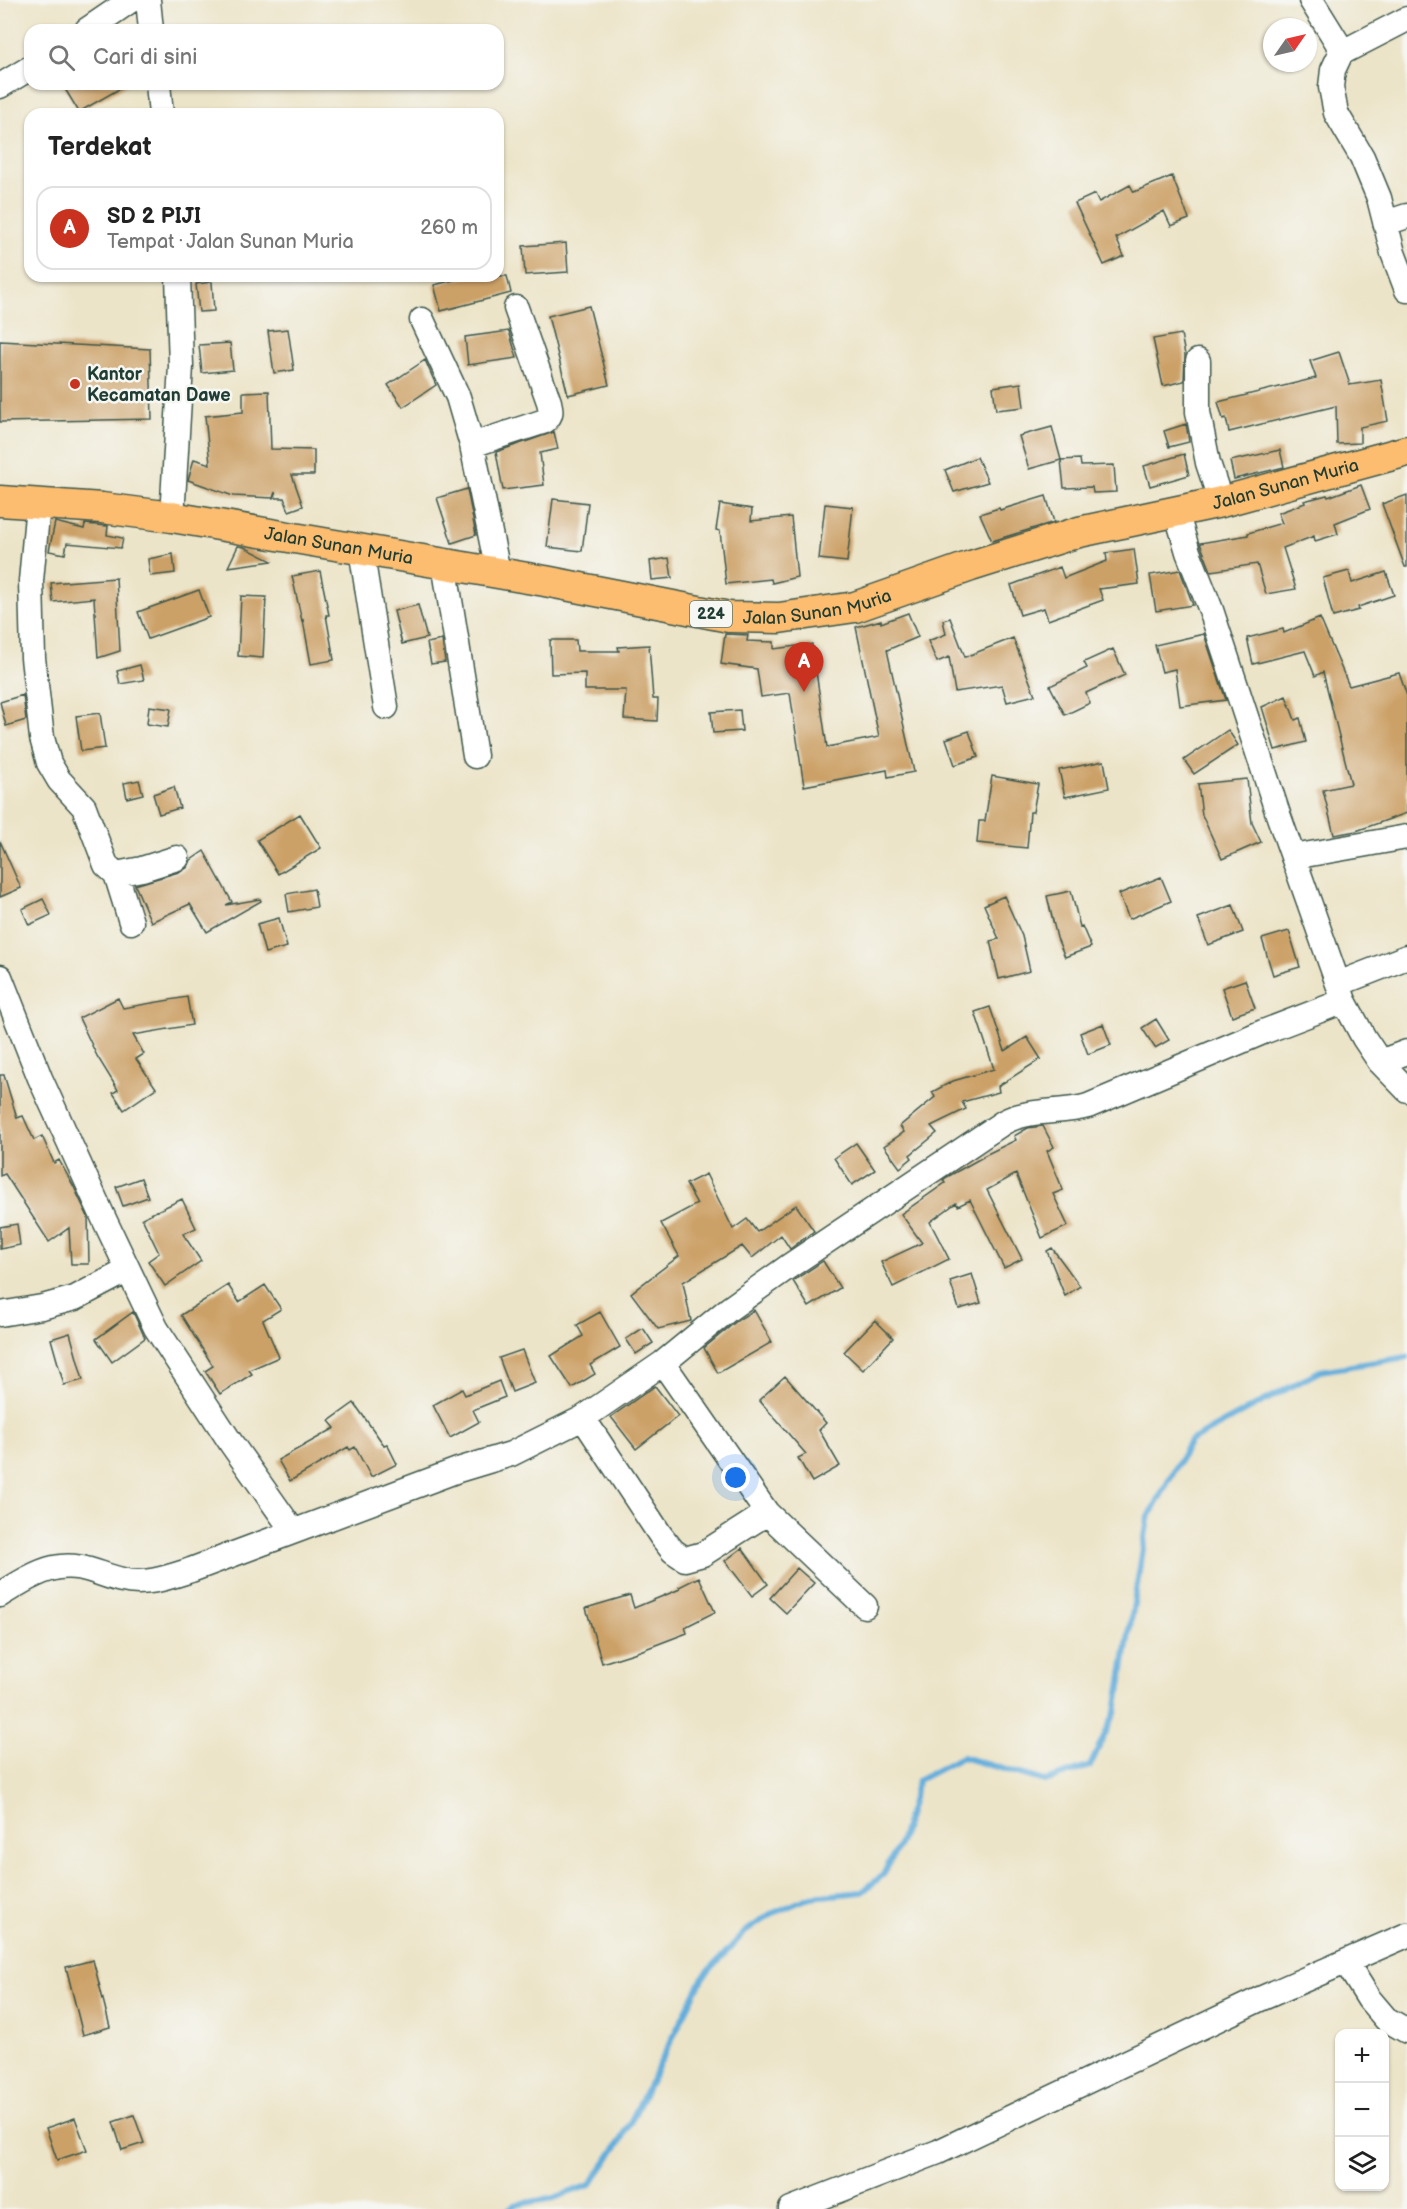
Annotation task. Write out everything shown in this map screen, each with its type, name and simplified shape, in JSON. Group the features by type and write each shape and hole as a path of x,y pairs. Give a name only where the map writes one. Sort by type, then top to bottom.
{"main road":[{"name":"Jalan Sunan Muria","path":"0,501 102,508 172,517 498,572 729,617 779,618 855,607 971,566 1079,532 1221,502 1407,451"}],"street":[{"path":"96,24 131,0"},
{"path":"148,0 150,24"},
{"path":"1311,0 1337,42 1341,53"},
{"path":"1407,19 1341,53 1334,70 1331,87 1336,113 1362,157 1379,198 1396,220 1393,253 1407,290"},
{"path":"0,86 24,72"},
{"path":"159,90 160,108"},
{"path":"172,517 181,366 178,282"},
{"path":"472,445 545,421 549,417 551,410 549,402 516,308"},
{"path":"422,320 458,397 472,445 498,572"},
{"path":"1198,361 1198,412 1208,463 1221,502"},
{"path":"38,504 31,580 33,658 42,738 49,764 59,780 84,807 106,865 116,874 131,922"},
{"path":"1176,511 1188,552 1211,609 1341,992 1364,1038 1380,1062 1407,1090"},
{"path":"361,549 386,706"},
{"path":"444,563 475,756"},
{"path":"1293,856 1407,837"},
{"path":"116,874 177,858"},
{"path":"0,1595 19,1583 55,1568 89,1568 124,1581 155,1581 191,1570 447,1474 511,1454 583,1418 663,1363 729,1309 781,1272 1004,1122 1021,1114 1070,1111 1088,1106 1263,1032 1407,957"},
{"path":"0,977 6,1009 156,1329 231,1443 293,1531"},
{"path":"1380,1062 1407,1052"},
{"path":"0,1314 42,1307 75,1298 128,1270"},
{"path":"663,1363 767,1513 865,1606"},
{"path":"583,1418 661,1536 673,1551 685,1559 703,1554 767,1513"},
{"path":"791,2209 938,2152 1260,1999 1407,1935"},
{"path":"1346,1962 1369,1999 1386,2019 1407,2031"}],"building":[{"path":"66,90 118,90 86,108 77,108"},
{"path":"1172,176 1189,219 1171,226 1164,211 1116,238 1124,256 1104,265 1075,203 1095,194 1099,202 1130,185 1134,192"},
{"path":"566,243 568,272 525,275 523,246"},
{"path":"504,276 507,276 511,293 441,311 434,285 446,282 504,282"},
{"path":"212,282 214,311 199,312 196,284"},
{"path":"589,306 609,385 568,395 548,316"},
{"path":"288,329 294,370 274,373 268,331"},
{"path":"509,331 517,358 468,365 465,337"},
{"path":"1181,334 1185,355 1184,381 1163,386 1153,339"},
{"name":"Kantor Kecamatan Dawe","path":"0,341 150,349 152,419 0,422"},
{"path":"230,343 233,370 202,373 199,345"},
{"path":"1339,352 1350,385 1381,380 1388,421 1360,427 1360,443 1337,444 1336,406 1229,432 1226,418 1223,419 1218,402 1316,378 1310,361"},
{"path":"425,360 436,385 403,407 388,385"},
{"path":"1021,383 1024,407 996,410 993,387"},
{"path":"269,391 271,449 314,450 314,475 292,475 303,506 289,511 284,498 276,498 275,492 273,498 233,496 188,480 194,459 210,464 205,416 243,412 243,392"},
{"path":"1186,424 1189,442 1169,447 1164,431"},
{"path":"1052,427 1061,460 1029,469 1019,436"},
{"path":"554,432 558,449 540,453 544,485 503,490 496,452"},
{"path":"1280,450 1284,467 1234,479 1230,461"},
{"path":"1184,454 1189,475 1150,486 1144,466"},
{"path":"977,457 988,482 954,492 945,470"},
{"path":"1080,459 1081,466 1114,465 1116,492 1093,493 1092,487 1064,488 1061,460"},
{"path":"1361,485 1370,509 1335,523 1338,534 1315,541 1314,536 1283,548 1296,589 1266,594 1257,564 1211,571 1200,543 1248,535 1248,533 1282,523 1278,513 1305,503 1304,501 1327,495 1328,497"},
{"path":"467,489 476,535 452,543 437,498"},
{"path":"1407,495 1407,567 1405,567 1382,504"},
{"path":"1046,496 1054,522 992,541 980,514"},
{"path":"553,499 588,503 582,551 547,547"},
{"path":"720,504 752,509 751,521 791,517 797,577 772,583 771,579 726,584 720,531 716,530"},
{"path":"825,504 853,507 847,562 819,559"},
{"path":"55,522 84,529 85,524 108,526 107,535 123,538 121,548 67,543 65,554 49,551"},
{"path":"238,546 244,547 272,561 228,567"},
{"path":"1134,549 1139,584 1099,589 1103,600 1048,620 1044,608 1020,615 1011,585 1060,567 1064,578 1107,561 1106,553"},
{"path":"173,554 175,573 150,576 148,559"},
{"path":"669,558 672,578 652,580 650,561"},
{"path":"1180,570 1193,605 1156,611 1150,575"},
{"path":"320,571 329,615 326,615 334,660 311,664 292,576"},
{"path":"1349,571 1352,583 1386,572 1394,595 1358,607 1359,610 1333,617 1323,578"},
{"path":"116,578 120,651 98,658 94,598 53,602 51,583"},
{"path":"199,590 209,617 148,639 138,612"},
{"path":"241,596 266,597 263,658 238,656"},
{"path":"418,605 427,638 402,644 394,611"},
{"path":"908,613 918,637 887,650 914,772 888,777 887,770 804,786 790,693 761,697 757,669 721,664 725,634 748,635 747,641 774,642 774,649 812,644 827,747 879,737 856,627 881,620 881,623"},
{"path":"950,618 965,657 1013,638 1035,695 1007,702 1002,685 955,692 949,657 937,662 928,641 946,634 943,620"},
{"path":"1320,618 1349,686 1399,673 1407,696 1407,813 1356,831 1334,835 1323,790 1351,784 1323,672 1315,676 1305,651 1253,664 1247,638 1283,629 1284,633"},
{"path":"1204,634 1226,700 1180,706 1175,669 1162,672 1155,645"},
{"path":"442,640 445,662 431,664 427,643"},
{"path":"550,640 576,640 577,651 619,651 618,647 649,645 653,699 658,699 657,721 624,719 626,690 585,690 585,673 551,674"},
{"path":"1113,649 1125,675 1086,693 1090,703 1065,715 1050,686 1087,668 1084,662"},
{"path":"140,665 144,680 120,684 117,671"},
{"path":"23,695 26,720 6,726 0,702"},
{"path":"1286,696 1295,720 1300,718 1306,742 1275,750 1262,707"},
{"path":"149,706 171,709 168,727 147,724"},
{"path":"740,710 742,731 713,733 711,712"},
{"path":"100,713 105,748 81,751 76,716"},
{"path":"1228,730 1238,745 1194,774 1184,760"},
{"path":"969,731 978,757 955,765 946,739"},
{"path":"1104,761 1109,788 1065,797 1059,770"},
{"path":"992,776 1038,784 1033,812 1030,812 1027,848 977,843 979,821 985,821"},
{"path":"1247,779 1252,823 1261,842 1222,859 1202,815 1198,784"},
{"path":"139,780 143,794 127,798 124,783"},
{"path":"174,787 180,808 159,814 153,794"},
{"path":"300,814 321,848 278,874 257,840"},
{"path":"0,841 21,888 0,897"},
{"path":"204,851 232,902 226,905 260,899 261,901 207,932 190,904 151,922 135,885 182,871 188,867 191,860"},
{"path":"1161,877 1171,901 1129,919 1119,894"},
{"path":"314,889 317,907 289,912 286,894"},
{"path":"1071,891 1080,927 1082,926 1091,947 1065,957 1057,938 1047,896"},
{"path":"1004,896 1022,936 1030,971 999,979 990,941 999,939 984,905"},
{"path":"43,899 51,915 29,925 22,909"},
{"path":"1233,905 1243,932 1208,945 1198,918"},
{"path":"279,918 287,947 265,953 257,924"},
{"path":"1289,931 1300,967 1273,975 1262,939"},
{"path":"1245,980 1255,1008 1232,1016 1222,988"},
{"path":"187,997 192,1025 133,1035 144,1054 136,1059 156,1088 124,1110 113,1093 118,1090 97,1056 79,1018 118,998 123,1008"},
{"path":"990,1007 1005,1051 1027,1037 1041,1059 998,1086 999,1092 962,1102 966,1109 931,1126 937,1133 910,1155 912,1158 900,1168 884,1146 904,1132 900,1126 935,1097 932,1092 953,1081 994,1069 975,1012"},
{"path":"1156,1019 1169,1040 1155,1048 1142,1028"},
{"path":"1103,1024 1111,1045 1088,1054 1080,1033"},
{"path":"0,1075 4,1075 17,1118 23,1116 34,1140 42,1136 54,1163 59,1160 74,1187 88,1217 89,1264 71,1264 69,1228 49,1242 5,1174 0,1176"},
{"path":"1043,1126 1054,1147 1047,1151 1063,1190 1053,1194 1068,1226 1042,1238 1016,1174 987,1190 1022,1259 1004,1268 970,1200 958,1206 956,1203 930,1222 949,1259 893,1287 881,1262 922,1243 901,1214 945,1183 943,1180 947,1177 1016,1140 1014,1136 1028,1128"},
{"path":"856,1143 875,1170 852,1185 834,1158"},
{"path":"706,1174 733,1229 747,1219 757,1232 796,1205 814,1231 790,1249 781,1235 752,1258 742,1246 683,1282 691,1321 658,1329 631,1293 679,1256 661,1223 697,1204 686,1184"},
{"path":"141,1178 148,1197 123,1206 116,1187"},
{"path":"182,1199 196,1228 183,1234 201,1261 165,1286 148,1261 159,1253 142,1218"},
{"path":"17,1224 20,1245 0,1249 0,1227"},
{"path":"1052,1248 1080,1286 1065,1296 1047,1251"},
{"path":"823,1261 840,1288 809,1307 793,1281"},
{"path":"972,1274 981,1303 959,1309 950,1281"},
{"path":"228,1285 239,1302 265,1285 281,1309 263,1320 279,1357 249,1370 252,1374 220,1394 205,1371 213,1366 181,1315"},
{"path":"754,1310 772,1342 718,1373 704,1348"},
{"path":"133,1312 145,1338 112,1362 96,1339"},
{"path":"600,1312 620,1347 590,1365 595,1374 572,1388 551,1356 583,1336 577,1325"},
{"path":"875,1320 893,1338 863,1370 844,1352"},
{"path":"643,1328 653,1343 636,1354 626,1339"},
{"path":"70,1333 83,1380 64,1385 51,1339"},
{"path":"522,1350 535,1383 512,1392 499,1358"},
{"path":"785,1376 826,1423 819,1430 840,1466 812,1482 798,1458 806,1454 759,1400"},
{"path":"499,1381 505,1397 473,1410 479,1422 450,1438 433,1405 462,1389 465,1395"},
{"path":"655,1386 678,1416 636,1449 611,1417"},
{"path":"354,1403 384,1445 387,1444 397,1464 371,1477 355,1447 350,1450 348,1447 290,1481 278,1460 335,1428 329,1421"},
{"path":"742,1548 768,1584 752,1596 725,1561"},
{"path":"797,1568 814,1583 786,1613 770,1598"},
{"path":"699,1577 715,1612 685,1627 687,1633 602,1663 586,1608 630,1595 634,1608 680,1589 679,1587"},
{"path":"93,1960 110,2027 83,2035 66,1967"},
{"path":"134,2115 144,2143 122,2150 113,2122"},
{"path":"75,2118 87,2150 57,2160 46,2128"}],"waterway":[{"path":"509,2209 514,2205 554,2198 590,2185 622,2139 703,1977 745,1932 771,1914 811,1897 862,1892 883,1875 901,1841 918,1780 962,1757 1045,1781 1090,1766 1116,1711 1148,1519 1190,1441 1320,1371 1407,1357"}],"place":[{"name":"Kantor Kecamatan Dawe","path":"75,384"},
{"name":"SD 2 PIJI","path":"804,692"}]}
